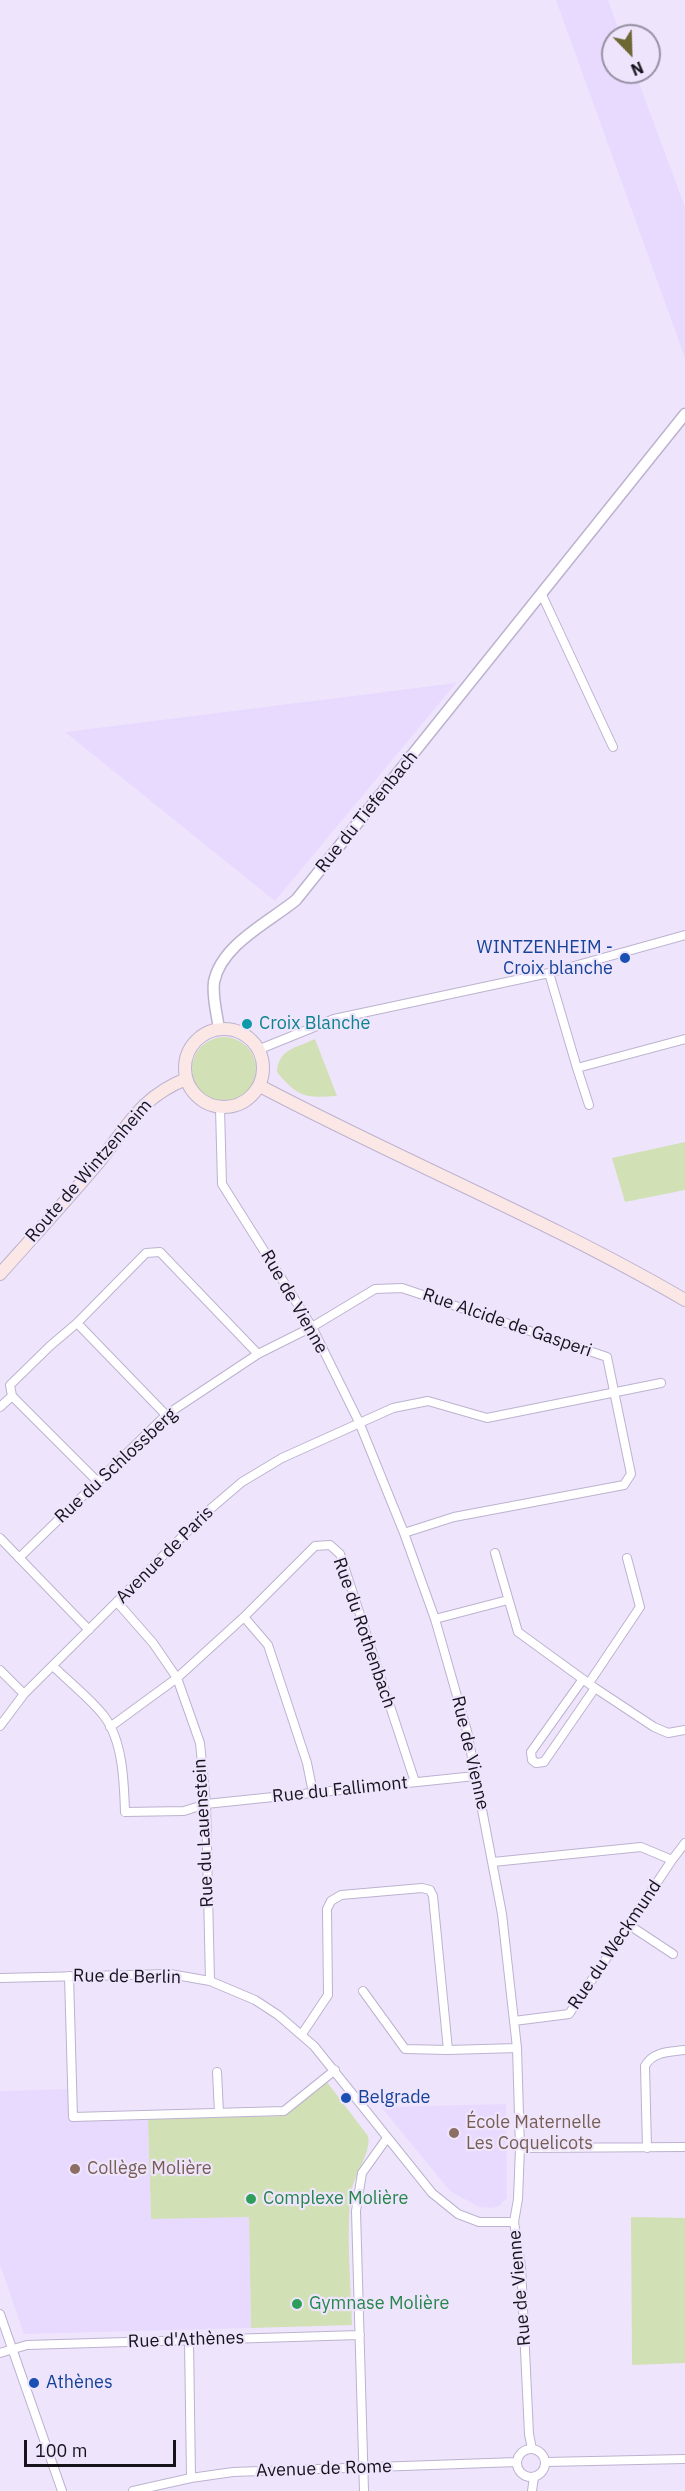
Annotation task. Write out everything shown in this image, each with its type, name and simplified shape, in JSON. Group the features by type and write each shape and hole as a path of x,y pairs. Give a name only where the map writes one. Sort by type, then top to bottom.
{"main road":[{"path":"219,1029 238,1031 250,1037 260,1049 264,1069 260,1086 250,1099 236,1106 220,1108 204,1102 192,1092 186,1079 185,1060 192,1044 204,1034 219,1029"},
{"name":"Route de Wintzenheim","path":"0,1274 98,1163 144,1103 166,1087 186,1079"},
{"path":"260,1086 344,1130 624,1264 685,1300"}],"street":[{"name":"Rue du Tiefenbach","path":"219,1029 214,982 223,960 239,942 296,900 685,414"},
{"path":"542,595 613,747"},
{"path":"260,1049 334,1019 545,973 685,935"},
{"path":"545,973 589,1105"},
{"path":"577,1068 685,1039"},
{"name":"Rue de Vienne","path":"220,1108 222,1184 312,1327 359,1422 404,1533 435,1619 467,1731 493,1862 517,2048 520,2148 518,2199 514,2222 521,2266 529,2434 532,2449"},
{"path":"97,1481 12,1396 10,1385 50,1346 78,1323 146,1253 160,1252 258,1354"},
{"name":"Rue Alcide de Gasperi","path":"312,1327 375,1289 402,1288 607,1357 631,1474 624,1485 454,1517 404,1533"},
{"path":"78,1323 166,1414"},
{"name":"Rue du Schlossberg","path":"20,1558 166,1414 258,1354 312,1327"},
{"name":"Avenue de Paris","path":"0,1726 24,1694 208,1511 242,1482 282,1458 393,1408 428,1401 487,1418 661,1383"},
{"path":"0,1407 12,1396"},
{"path":"0,1538 89,1630"},
{"name":"Rue du Rothenbach","path":"110,1727 177,1678 244,1617 315,1546 330,1545 340,1554 415,1782"},
{"path":"495,1553 518,1632 654,1727 668,1733 685,1730"},
{"path":"589,1683 531,1752 532,1760 536,1763 543,1762 589,1683 640,1607 627,1558"},
{"path":"435,1619 508,1600"},
{"name":"Rue du Lauenstein","path":"117,1602 153,1642 177,1678 200,1743 206,1804 210,1981"},
{"path":"244,1617 268,1645 307,1763 313,1793"},
{"path":"53,1666 104,1716 110,1727"},
{"path":"0,1670 24,1694"},
{"name":"Rue du Fallimont","path":"110,1727 123,1767 125,1812 184,1811 206,1804 475,1776"},
{"name":"Rue du Weckmund","path":"514,2021 569,2014 685,1843"},
{"name":"Rue du Weckmund","path":"493,1862 641,1847 672,1860"},
{"path":"302,2034 328,1995 327,1910 332,1901 341,1895 422,1888 430,1890 433,1896 448,2050"},
{"path":"629,1925 673,1954"},
{"name":"Rue de Berlin","path":"0,1978 170,1974 210,1981 255,2000 302,2034 335,2070 432,2193 458,2214 479,2222 514,2222"},
{"path":"69,1976 73,2117 284,2111 335,2070"},
{"path":"363,1991 405,2049 517,2048"},
{"path":"647,2148 645,2066 655,2055 685,2050"},
{"path":"217,2072 219,2113"},
{"path":"364,2491 356,2211 363,2173 387,2138"},
{"path":"520,2148 685,2147"},
{"path":"0,2314 62,2491"},
{"name":"Rue d'Athènes","path":"12,2350 27,2346 360,2334"},
{"path":"189,2340 191,2478"},
{"path":"0,2353 12,2350"},
{"path":"532,2449 541,2453 546,2462 543,2472 534,2477 521,2473 517,2462 522,2452 532,2449"},
{"path":"546,2462 685,2459"},
{"name":"Avenue de Rome","path":"138,2490 191,2478 233,2472 517,2462"},
{"path":"532,2491 534,2477"}],"shaded area":[{"path":"556,0 608,0 617,24 601,24 601,84 639,84 685,207 685,358"},
{"path":"456,683 275,901 65,732"},
{"name":"Collège Molière","path":"68,2089 69,2121 148,2119 151,2219 249,2216 251,2328 24,2334 0,2265 0,2091"},
{"name":"École Maternelle Les Coquelicots","path":"506,2104 507,2198 499,2206 492,2208 479,2207 450,2191 381,2107"}],"green space":[{"path":"224,1037 242,1043 250,1051 256,1069 250,1087 242,1095 224,1101 206,1095 198,1087 192,1069 198,1051 206,1043"},
{"path":"315,1039 337,1096 318,1097 297,1092 277,1072 278,1064 284,1054"},
{"path":"685,1142 685,1190 625,1202 612,1158"},
{"name":"Complexe Molière","path":"327,2082 368,2136 369,2142 351,2193 349,2241 352,2325 251,2328 249,2217 151,2219 148,2119 285,2116"},
{"path":"631,2217 685,2218 685,2363 632,2365"}],"place":[{"name":"WINTZENHEIM - Croix blanche","path":"625,958"},
{"name":"Croix Blanche","path":"247,1024"},
{"name":"Belgrade","path":"346,2098"},
{"name":"École Maternelle Les Coquelicots","path":"454,2133"},
{"name":"Collège Molière","path":"75,2169"},
{"name":"Complexe Molière","path":"251,2199"},
{"name":"Gymnase Molière","path":"297,2304"},
{"name":"Athènes","path":"34,2383"}]}
